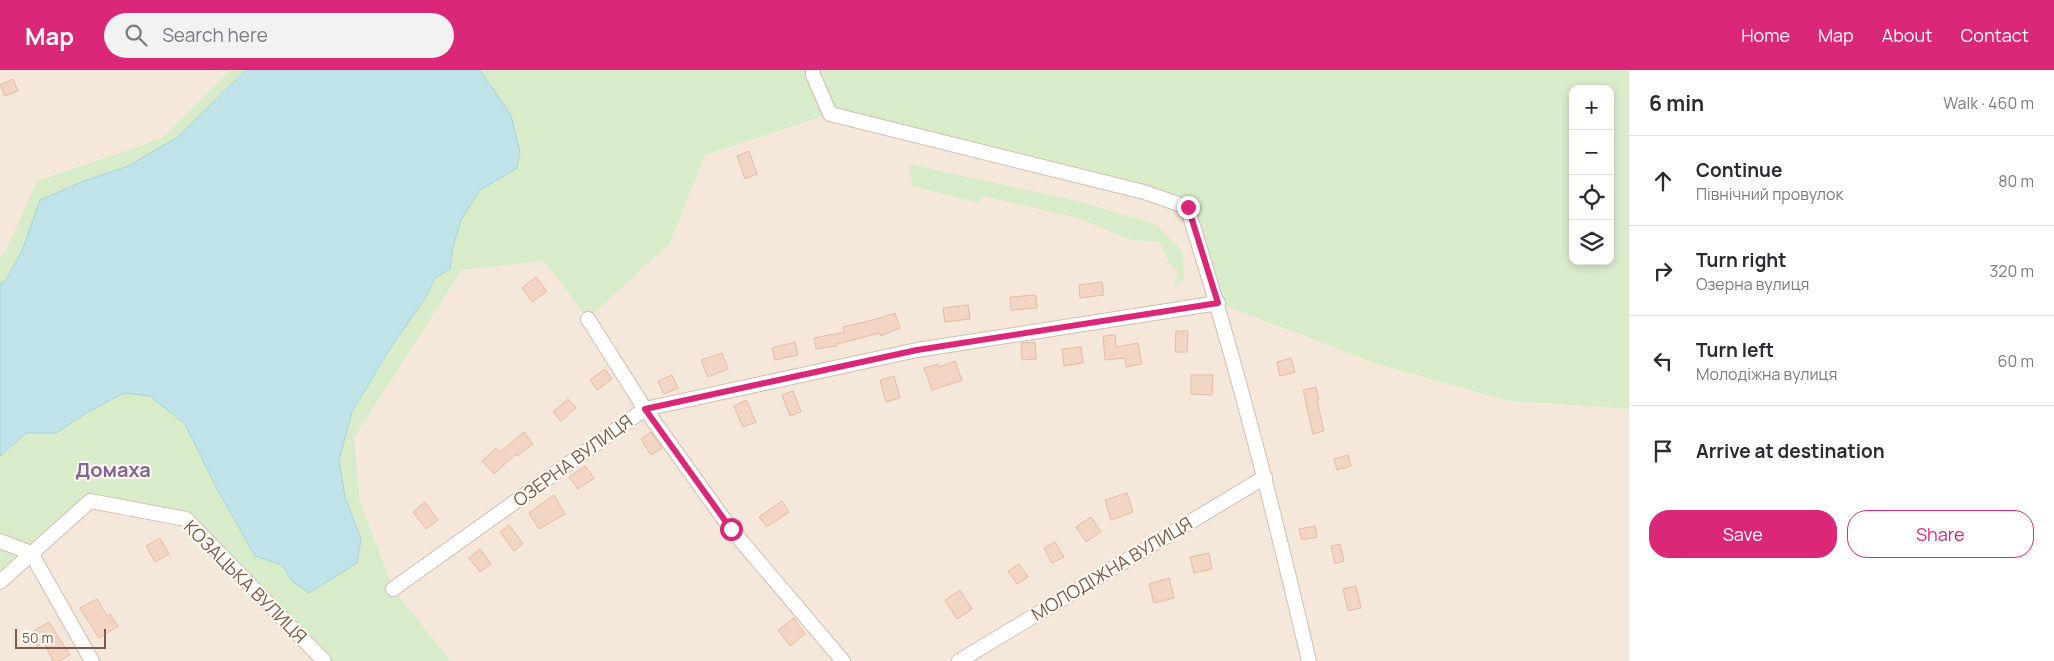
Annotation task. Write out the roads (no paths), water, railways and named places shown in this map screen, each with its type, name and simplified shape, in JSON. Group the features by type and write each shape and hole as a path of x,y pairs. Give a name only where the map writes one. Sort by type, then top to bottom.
{"street":[{"path":"813,70 813,75 830,114 1144,192 1188,207 1218,303 1265,477 1309,661"},
{"name":"ОЗЕРНА ВУЛИЦЯ","path":"393,590 645,409 917,350 1218,303"},
{"path":"588,319 645,409 731,529 843,661"},
{"name":"МОЛОДІЖНА ВУЛИЦЯ","path":"959,661 1265,477"},
{"name":"КОЗАЦЬКА ВУЛИЦЯ","path":"31,553 90,501 186,519 324,661"},
{"path":"0,540 31,553 92,661"},
{"path":"0,582 31,553"}],"water":[{"path":"246,70 480,70 511,115 520,152 517,168 480,190 461,220 453,247 450,269 435,278 426,297 391,347 352,412 339,460 345,497 361,539 357,563 309,593 292,581 282,565 255,556 216,487 185,424 150,396 124,393 88,412 56,433 26,433 0,456 0,284 5,281 22,251 40,200 84,181 128,166 178,137"}],"district":[{"name":"Домаха","path":"113,470"}]}
